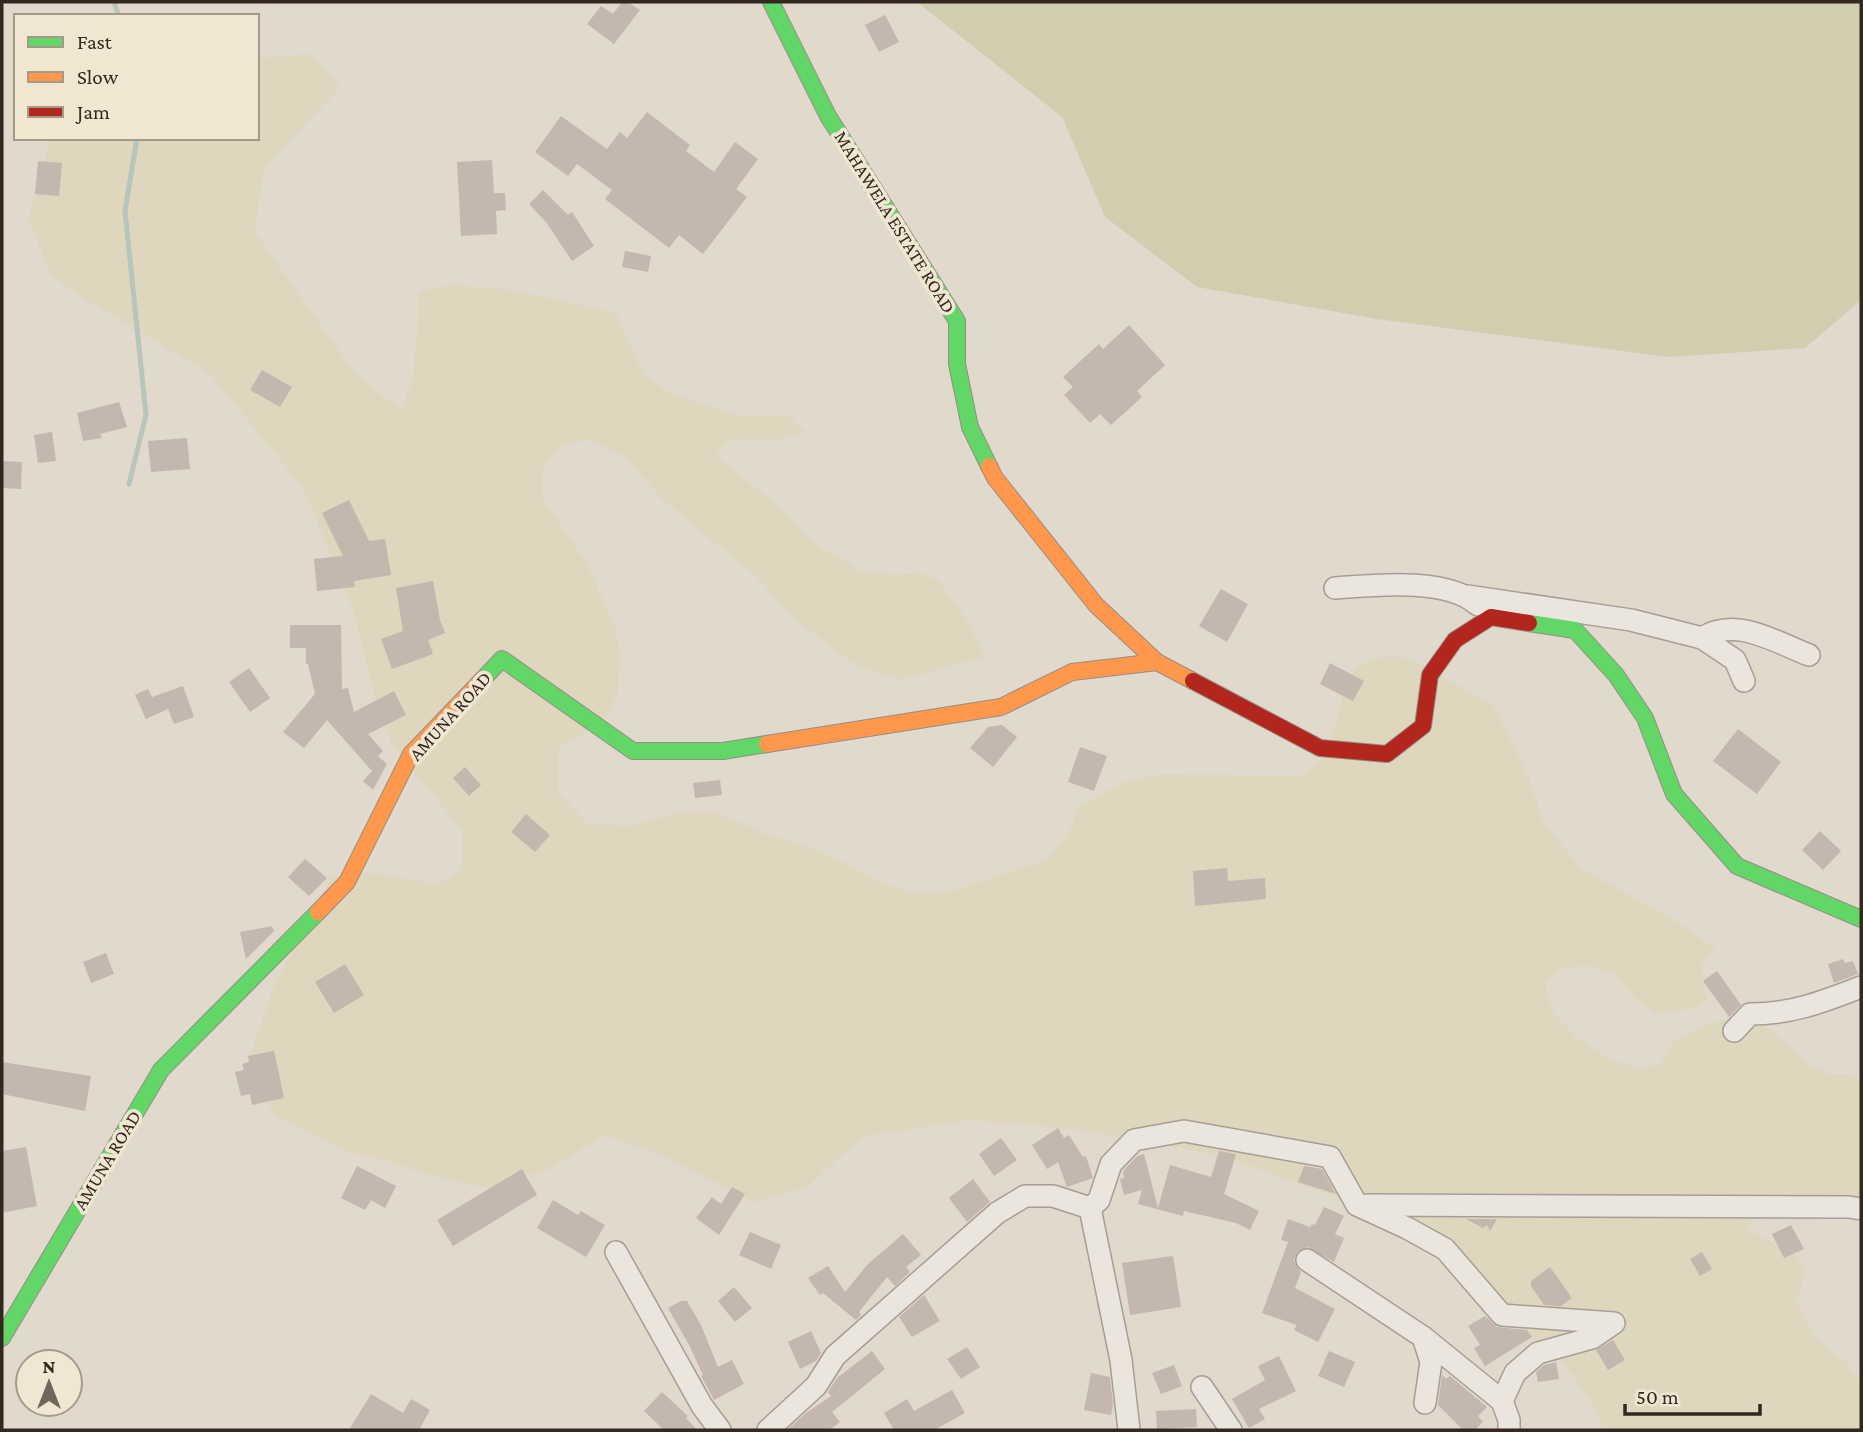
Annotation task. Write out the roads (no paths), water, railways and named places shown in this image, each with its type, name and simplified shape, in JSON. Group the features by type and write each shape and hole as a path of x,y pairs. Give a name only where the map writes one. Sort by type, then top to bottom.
{"street":[{"name":"MAHAWELA ESTATE ROAD","path":"771,2 828,116 957,321 957,364 970,427 995,478 1096,605 1157,662 1320,748 1387,754 1423,726 1430,675 1455,640 1491,617"},
{"path":"1335,588 1411,583 1468,596 1631,620 1702,638 1735,660 1744,681"},
{"path":"1468,596 1491,617 1575,630 1616,675 1645,718 1674,794 1737,866 1861,919"},
{"path":"1702,638 1713,631 1742,628 1809,655"},
{"name":"AMUNA ROAD","path":"2,1338 161,1070 347,882 411,754 502,659 633,751 723,751 1001,707 1072,672 1157,662"},
{"path":"1734,1031 1750,1014 1780,1014 1861,987"},
{"path":"1090,1208 1099,1200 1111,1164 1134,1140 1184,1131 1330,1157 1357,1205 1445,1249 1502,1315 1614,1323 1592,1338 1538,1353 1514,1373 1502,1401"},
{"path":"768,1430 816,1386 835,1356 997,1213 1025,1196 1053,1196 1090,1208"},
{"path":"1357,1205 1861,1209"},
{"path":"1090,1208 1121,1360 1129,1430"},
{"path":"616,1252 702,1406 720,1430"},
{"path":"1307,1260 1423,1337 1502,1401 1509,1420 1509,1430"},
{"path":"1423,1337 1431,1362 1425,1403"},
{"path":"1202,1387 1231,1430"}],"waterway":[{"path":"114,2 118,14"},
{"path":"129,484 146,415 125,211 137,140"}]}
